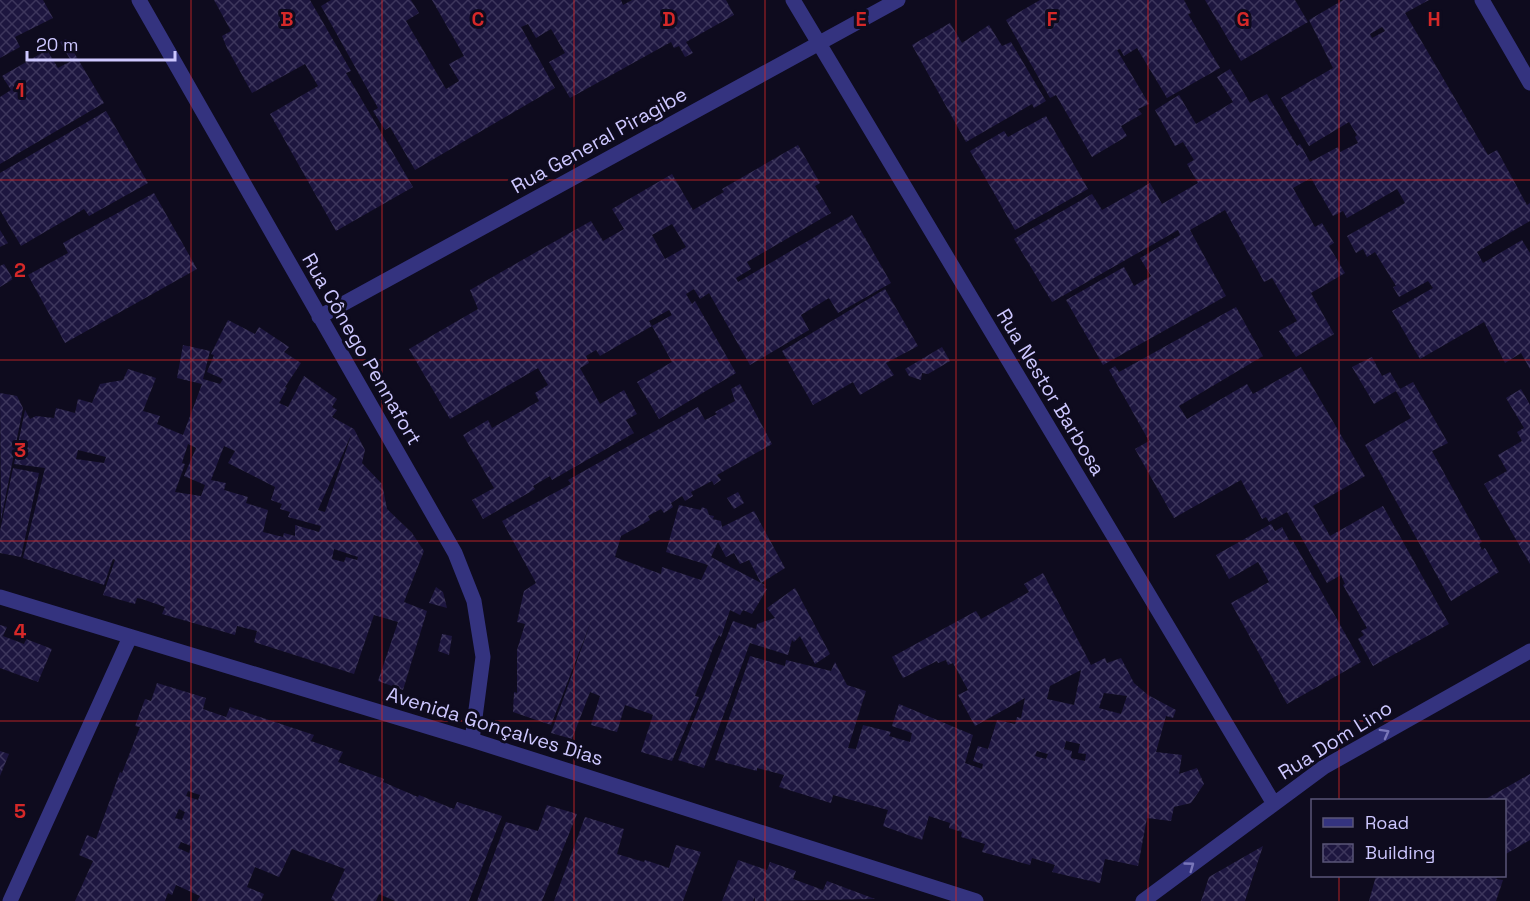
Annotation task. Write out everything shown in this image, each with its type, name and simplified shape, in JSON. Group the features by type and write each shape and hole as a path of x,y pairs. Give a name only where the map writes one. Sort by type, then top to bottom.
{"street":[{"name":"Rua Cônego Pennafort","path":"139,0 455,553 474,601 483,657 472,740"},
{"name":"Rua Nestor Barbosa","path":"793,0 817,45 1274,804"},
{"name":"Rua General Piragibe","path":"320,317 898,0"},
{"path":"1482,0 1530,83"},
{"name":"Avenida Gonçalves Dias","path":"0,597 472,740 929,895 976,901"},
{"path":"10,901 130,637"},
{"name":"Rua Dom Lino","path":"1143,901 1324,767 1530,651"}],"building":[{"path":"0,0 43,0 53,18 15,37 20,47 0,58"},
{"path":"214,0 310,0 351,71 346,73 413,187 336,231 270,114 318,86 305,64 252,93 222,36 231,31"},
{"path":"331,0 411,0 419,13 406,21 446,89 459,81 449,64 464,56 432,0 621,0 623,5 632,0 726,0 734,15 686,42 693,53 685,57 679,46 674,48 671,42 570,98 549,62 565,53 551,29 536,38 528,24 521,27 555,88 415,170 390,127 385,130 373,111 378,108 321,6"},
{"path":"1040,0 1184,0 1191,13 1188,14 1220,68 1167,98 1137,48 1124,56 1120,49 1117,50 1149,104 1138,109 1142,114 1121,126 1127,136 1092,157 1056,95 1050,98 1006,20"},
{"path":"1205,0 1295,0 1308,22 1241,61"},
{"path":"1343,0 1429,0 1405,13 1488,155 1497,150 1527,205 1530,203 1530,221 1477,252 1483,263 1522,240 1530,253 1530,369 1521,353 1505,363 1484,322 1420,359 1392,311 1433,288 1428,281 1399,297 1393,287 1396,286 1375,252 1367,257 1363,249 1356,253 1347,236 1405,203 1397,189 1347,218 1343,211 1333,216 1311,178 1293,188 1315,227 1322,223 1334,243 1329,246 1345,273 1311,293 1334,334 1296,357 1279,331 1297,321 1272,278 1264,282 1225,210 1190,230 1226,296 1103,365 1066,300 1124,267 1134,286 1151,276 1140,258 1180,235 1178,230 1052,302 1014,239 1092,194 1102,210 1150,183 1162,204 1198,183 1187,164 1194,160 1183,142 1175,146 1155,110 1179,95 1196,124 1233,102 1217,77 1230,69 1250,103 1267,94 1297,146 1300,144 1310,162 1338,147 1340,152 1358,143 1355,137 1357,135 1349,122 1309,146 1281,98 1333,68 1309,20","holes":["1382,27 1385,31 1372,38 1370,34"]},
{"path":"950,23 962,43 989,25 1002,46 1011,42 1046,101 1034,108 1032,104 966,142 912,45"},
{"path":"66,39 104,103 0,164 0,97 11,90 2,76 47,50 58,68 71,61 60,42"},
{"path":"106,111 148,183 89,216 84,209 21,246 0,210 0,173"},
{"path":"1046,116 1088,189 1015,230 970,151 1004,131 1008,137"},
{"path":"798,145 820,183 815,186 831,213 747,262 751,269 736,278 738,282 852,215 891,283 838,313 829,298 801,315 809,330 750,365 709,293 700,299 694,289 686,294 692,304 695,301 736,373 659,419 637,382 672,362 652,326 600,356 596,350 586,356 589,363 580,368 600,404 624,390 637,414 626,420 634,433 552,480 550,476 533,486 535,489 483,519 472,500 494,488 463,435 488,420 492,428 539,401 535,393 548,385 538,368 450,419 409,349 478,309 470,290 591,221 603,241 624,229 612,209 672,174 693,210 724,192 722,189","holes":["672,224 686,247 665,259 652,235","669,310 672,315 652,326 649,321"]},
{"path":"154,193 197,269 65,343 28,275 68,253 63,243"},
{"path":"0,230 8,243 0,247"},
{"path":"4,264 13,279 0,287 0,266"},
{"path":"885,289 918,346 886,363 894,375 860,395 853,382 813,405 782,351"},
{"path":"1236,307 1263,356 1179,406 1187,419 1247,384 1253,394 1301,367 1365,476 1313,506 1330,536 1383,506 1449,624 1373,666 1358,639 1364,635 1361,631 1367,628 1343,585 1345,584 1341,575 1327,583 1287,512 1269,522 1266,517 1262,519 1241,480 1174,518 1135,449 1149,441 1109,370 1115,366 1119,372"},
{"path":"228,320 255,334 259,327 289,347 284,352 301,363 285,387 287,388 279,403 288,407 304,376 337,399 332,407 337,410 332,417 354,429 365,450 362,463 382,484 387,509 412,533 424,551 404,602 427,611 403,690 378,681 398,622 374,615 354,674 254,642 257,631 237,626 235,635 162,614 165,607 142,599 137,598 135,604 103,595 115,560 113,559 104,585 23,558 45,468 14,464 25,410 30,419 36,416 54,418 56,408 75,413 78,399 92,403 100,384 123,380 128,369 156,378 143,411 160,416 157,424 183,435 202,384 177,378 183,345 210,351 203,379 220,384 223,379 207,372 214,355 211,354","holes":["352,433 325,512 318,510","188,444 196,448 184,476 205,485 201,496 175,492 185,464 182,463","224,446 235,451 228,463 275,487 271,500 282,504 280,509 290,512 288,517 321,526 319,532 295,525 295,536 284,533 283,537 263,532 268,510 246,503 248,497 224,490 226,483 211,480","78,450 106,457 104,463 76,459","334,549 358,557 357,560 346,557 344,562 332,559"]},
{"path":"942,347 950,361 928,374 922,373 921,380 909,376 905,369"},
{"path":"1372,357 1382,376 1390,372 1400,389 1413,382 1448,443 1432,451 1482,542 1479,544 1482,550 1485,548 1499,572 1451,601 1365,445 1411,418 1396,391 1374,404 1352,367"},
{"path":"740,384 772,444 717,475 721,480 714,485 712,481 691,492 693,496 685,501 682,496 671,503 673,507 664,513 661,509 648,516 650,520 621,536 615,557 661,574 662,567 701,580 708,565 666,552 679,505 701,510 702,507 707,509 709,515 714,516 713,519 721,521 722,527 754,511 785,568 761,583 767,589 752,614 743,610 740,615 730,610 721,637 719,635 713,648 695,696 699,697 672,761 641,752 653,715 651,714 625,705 617,732 591,725 600,696 590,692 572,739 551,733 592,619 551,725 513,712 514,692 517,693 517,650 525,624 517,622 524,591 536,583 502,521 571,484 568,480 698,407 705,420 717,414 715,412 735,401 731,389","holes":["718,542 726,557 734,553 740,564 749,560 761,583 711,557"]},
{"path":"1521,389 1530,405 1530,564 1484,484 1507,471 1498,455 1522,441 1517,432 1524,428 1506,398"},
{"path":"0,393 17,396 23,408 1,520"},
{"path":"13,468 39,473 21,557 0,553 0,531"},
{"path":"738,492 744,503 734,509 727,498"},
{"path":"1271,524 1275,531 1282,527 1290,542 1293,541 1361,662 1287,704 1231,603 1269,582 1258,562 1229,579 1216,555"},
{"path":"1043,573 1091,665 1105,658 1107,663 1121,658 1134,683 1148,695 1176,710 1173,718 1166,716 1156,752 1182,755 1179,774 1197,768 1204,784 1191,803 1174,807 1171,821 1147,818 1138,866 1105,859 1100,883 1052,872 1055,865 1032,858 1030,865 982,852 985,844 961,837 962,832 949,828 950,823 929,816 922,840 883,826 888,810 833,795 831,803 779,787 784,775 757,768 757,771 715,760 750,656 785,666 786,660 831,671 835,662 847,685 866,691 848,748 856,749 863,725 891,732 889,736 910,742 912,733 892,726 899,704 973,735 965,763 982,769 983,764 973,761 978,746 988,749 997,720 1015,724 1017,717 1021,718 1025,698 975,726 958,695 968,690 953,663 948,665 946,660 938,663 937,661 903,678 892,657 976,611 981,619 1029,592 1024,584","holes":["1081,670 1074,705 1047,699 1050,686","1104,693 1127,696 1121,714 1099,708","1066,741 1080,744 1078,753 1086,754 1085,761 1071,758 1072,751 1064,749","1037,751 1048,754 1046,759 1035,756"]},
{"path":"436,587 443,592 447,608 429,603"},
{"path":"795,588 830,654 815,664 800,636 794,642 792,640 788,655 750,643 704,768 678,760 733,621 756,629 757,624 775,618 767,608"},
{"path":"0,625 7,627 3,636 24,644 26,639 52,649 38,682 0,668"},
{"path":"442,634 452,636 449,655 438,651"},
{"path":"157,683 206,698 203,709 226,717 230,707 314,735 311,741 343,752 338,762 384,779 383,782 418,797 419,795 454,809 457,802 502,816 469,901 395,901 379,894 376,901 335,901 331,899 345,869 292,849 279,877 255,867 247,887 264,894 261,901 197,901 200,896 176,885 172,895 168,893 165,901 75,901 93,861 79,855 87,835 96,839 120,772 122,773 140,727 135,726 145,699 151,701","holes":["188,791 200,795 198,800 186,796","179,809 185,812 182,820 175,818","181,842 191,846 189,853 178,848"]},
{"path":"0,751 9,754 0,776"},
{"path":"1530,774 1530,840 1506,854 1506,799 1486,799"},
{"path":"547,805 577,814 542,901 477,901 506,822 538,831"},
{"path":"585,817 624,829 617,854 669,868 676,845 701,852 683,901 554,901"},
{"path":"1263,846 1245,901 1201,901 1209,877"},
{"path":"738,860 767,870 770,862 796,871 793,879 823,890 827,881 875,899 755,901 755,897 753,901 722,901"},
{"path":"1376,877 1497,877 1496,879 1503,880 1496,901 1369,901"}]}
